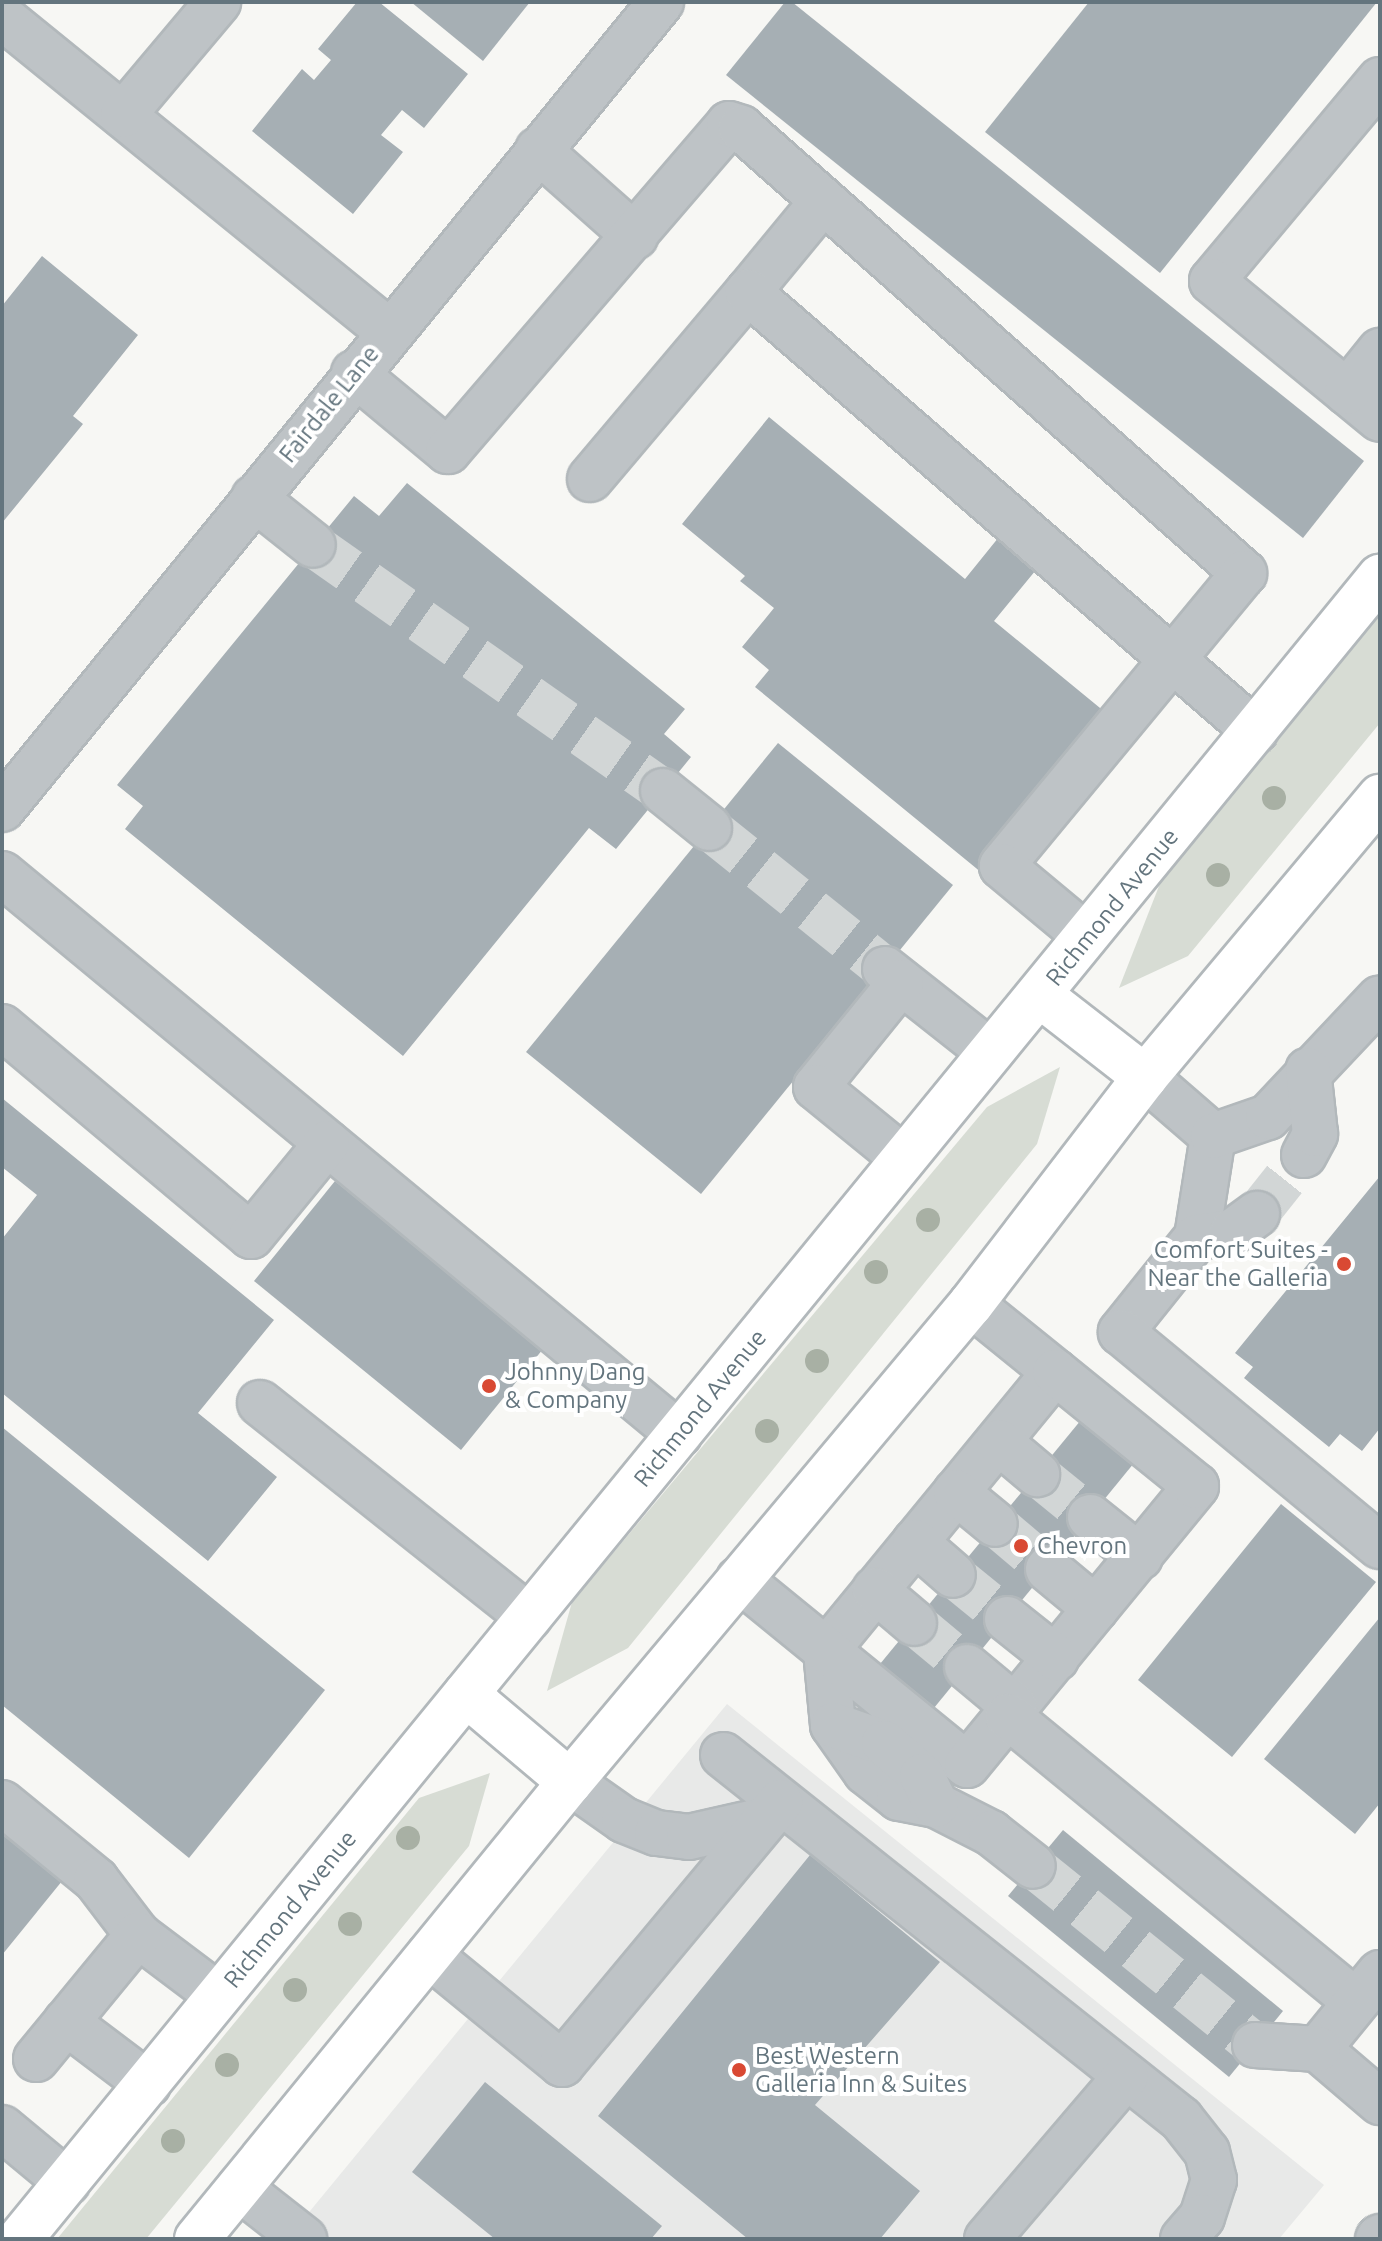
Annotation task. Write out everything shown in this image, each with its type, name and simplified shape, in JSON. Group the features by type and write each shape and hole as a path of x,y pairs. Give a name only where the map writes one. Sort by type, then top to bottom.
{"main road":[{"name":"Richmond Avenue","path":"20,2239 990,1052 1041,996 1086,936 1380,577"},
{"path":"197,2239 570,1782 971,1304 1145,1077 1380,797"},
{"path":"1041,996 1145,1077"},
{"path":"466,1694 570,1782"}],"street":[{"path":"123,115 218,2"},
{"name":"Fairdale Lane","path":"2,809 388,331 661,2"},
{"path":"2,17 388,331"},
{"path":"1380,80 1212,281 1380,419"},
{"path":"354,373 448,451 729,124 741,128 1244,573 1002,866 1086,936"},
{"path":"538,150 635,236"},
{"path":"590,479 823,201"},
{"path":"748,292 1169,661 1255,731"},
{"path":"1347,392 1380,351"},
{"path":"254,498 313,545"},
{"path":"663,791 709,828"},
{"path":"2,874 679,1434"},
{"path":"903,1158 816,1087 893,976 990,1052"},
{"path":"1213,1136 1268,1117 1308,1070 1380,998"},
{"path":"2,1027 251,1236 327,1143"},
{"path":"1304,1155 1315,1134 1308,1070"},
{"path":"1145,1077 1213,1136"},
{"path":"1213,1136 1197,1237 1121,1332 1380,1546"},
{"path":"1197,1237 1232,1232 1257,1214"},
{"path":"739,1579 967,1765 1012,1712 1196,1486 971,1304"},
{"path":"1033,1866 991,1833 936,1805 922,1776 884,1743 833,1725 826,1651 1055,1372"},
{"path":"260,1403 529,1617"},
{"path":"999,1442 1037,1474"},
{"path":"956,1492 995,1524"},
{"path":"1090,1517 1140,1557"},
{"path":"915,1542 953,1575"},
{"path":"1048,1569 1096,1609"},
{"path":"875,1590 914,1623"},
{"path":"1007,1619 1056,1658"},
{"path":"967,1667 1012,1712 1368,1988 1318,2049"},
{"path":"723,1755 772,1811 1181,2119 1207,2152 1214,2180 1204,2232"},
{"path":"570,1782 624,1820 657,1833 689,1837 772,1811"},
{"path":"2,1803 96,1880 138,1935 219,1996"},
{"path":"429,1955 562,2064 772,1811"},
{"path":"36,2059 138,1935"},
{"path":"66,2022 148,2084"},
{"path":"1255,2045 1318,2049 1380,2102"},
{"path":"987,2239 1126,2076"},
{"path":"2,2128 67,2182"},
{"path":"239,2188 304,2239"}],"shaded area":[{"path":"1380,615 1380,723 1188,956 1119,988 1161,881"},
{"path":"1060,1067 1037,1144 628,1648 547,1691 572,1602 987,1107"},
{"path":"727,1704 1324,2185 1279,2239 287,2239"},
{"path":"490,1773 469,1846 146,2239 57,2239 419,1798"}],"building":[{"path":"357,2 379,2 468,74 424,128 402,110 381,135 403,152 353,214 252,131 302,69 314,80 331,60 318,49"},
{"path":"411,2 530,2 483,61"},
{"path":"785,2 792,2 1364,461 1303,538 726,75"},
{"path":"1089,2 1377,2 1160,273 985,132"},
{"path":"42,256 138,335 73,416 83,424 2,523 2,306"},
{"path":"769,417 965,579 1007,527 1045,559 994,621 1111,717 982,873 755,687 769,670 742,647 774,608 740,581 745,576 682,524"},
{"path":"407,483 685,709 664,734 691,757 616,849 589,828 403,1056 125,829 143,806 117,785 354,496 379,516"},
{"path":"778,743 953,885 701,1194 526,1052"},
{"path":"2,1098 274,1320 198,1413 277,1477 208,1561 2,1393 2,1239 37,1195 2,1167"},
{"name":"Comfort Suites - Near the Galleria","path":"1380,1176 1380,1428 1362,1451 1340,1434 1329,1447 1244,1378 1253,1367 1235,1353"},
{"path":"335,1181 543,1349 461,1450 254,1281"},
{"name":"Chevron","path":"1081,1420 1134,1463 934,1708 880,1664"},
{"path":"2,1427 325,1690 189,1858 2,1705"},
{"path":"1281,1504 1376,1582 1232,1757 1138,1680"},
{"path":"1380,1617 1380,1803 1355,1834 1264,1759"},
{"path":"2,1814 71,1870 2,1955"},
{"path":"1063,1830 1283,2011 1229,2077 1008,1896"},
{"name":"Best Western Galleria Inn & Suites","path":"810,1855 940,1962 815,2105 920,2191 880,2239 748,2239 598,2116"},
{"path":"485,2082 662,2226 651,2239 495,2239 412,2172"}],"tunnel":[{"path":"313,545 663,791"},
{"path":"709,828 885,969"},
{"path":"1257,1214 1304,1155"},
{"path":"1037,1474 1090,1517"},
{"path":"995,1524 1048,1569"},
{"path":"953,1575 1007,1619"},
{"path":"914,1623 967,1667"},
{"path":"1033,1866 1255,2045"}],"place":[{"name":"Comfort Suites - Near the Galleria","path":"1344,1264"},
{"name":"Johnny Dang & Company","path":"489,1386"},
{"name":"Chevron","path":"1021,1546"},
{"name":"Best Western Galleria Inn & Suites","path":"739,2070"}]}
